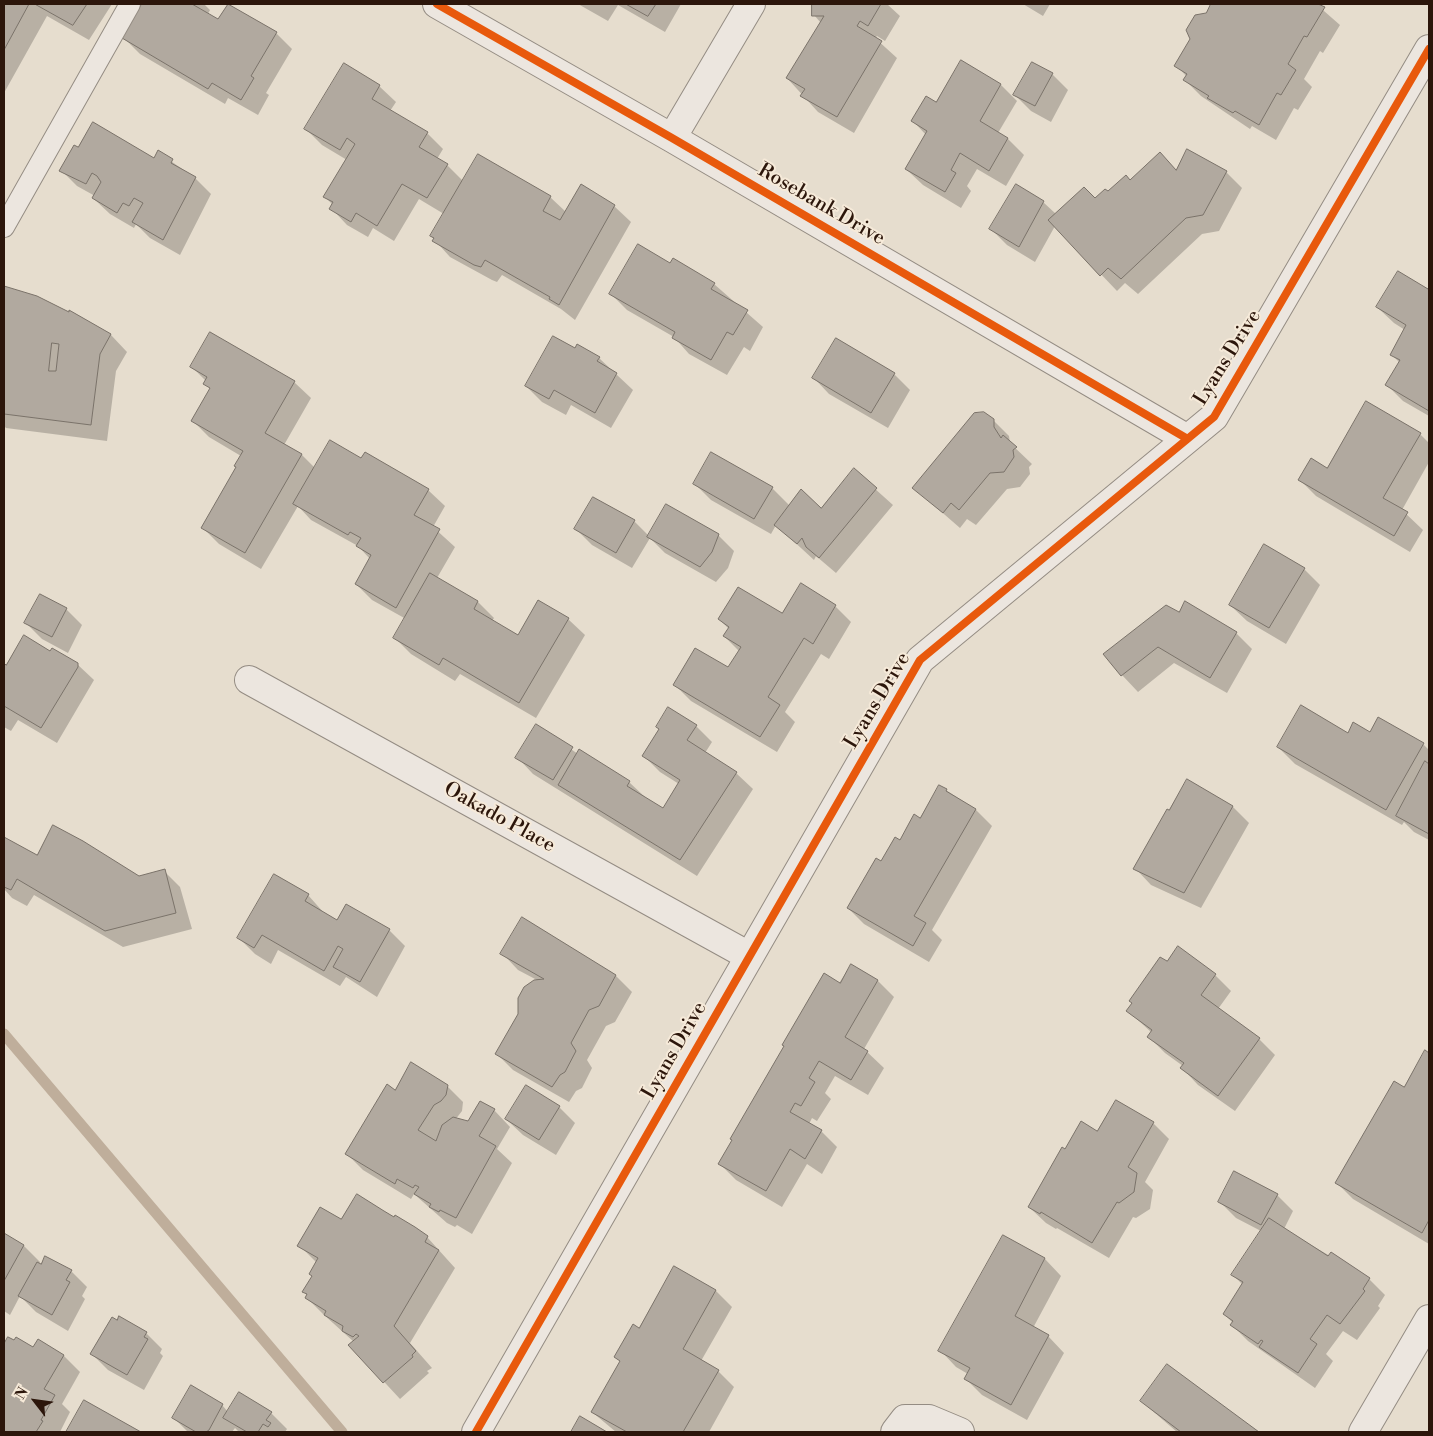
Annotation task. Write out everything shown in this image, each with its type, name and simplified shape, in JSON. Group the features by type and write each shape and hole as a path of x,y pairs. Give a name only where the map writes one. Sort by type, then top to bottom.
{"street":[{"name":"Rosebank Drive","path":"437,4 672,138 1186,438"},
{"path":"672,138 751,4"},
{"name":"Lyans Drive","path":"476,1432 920,660 1186,438 1214,417 1429,49"},
{"name":"Oakado Place","path":"249,680 749,956"},
{"path":"1363,1432 1429,1319"},
{"path":"895,1432 905,1419 929,1418 960,1432"}],"lane":[{"path":"4,227 130,4"}],"building":[{"path":"4,4 29,4 4,50"},
{"path":"35,4 87,4 73,25"},
{"path":"142,4 192,4 218,19 228,4 277,32 251,76 254,78 241,100 212,83 208,89 122,38"},
{"path":"626,4 656,4 648,16"},
{"path":"812,4 881,4 868,26 860,21 857,26 882,41 837,117 800,96 805,89 786,78 824,16 812,16"},
{"path":"1211,4 1318,4 1325,7 1307,37 1304,36 1288,64 1296,70 1281,95 1277,93 1259,125 1207,98 1209,96 1183,80 1187,74 1174,66 1190,39 1186,30 1195,15 1206,13"},
{"path":"961,60 1001,84 980,121 1008,138 989,171 960,153 951,170 956,173 945,192 905,169 927,131 911,121 926,96 936,102"},
{"path":"1032,62 1053,73 1035,106 1013,95"},
{"path":"344,63 380,85 372,99 428,132 419,147 448,164 427,198 402,184 377,226 356,213 351,222 329,209 333,202 323,197 355,144 347,138 340,150 304,129"},
{"path":"93,122 154,158 158,150 173,159 171,163 196,177 163,240 132,222 143,203 134,198 129,206 123,203 117,213 92,198 101,182 97,176 92,173 86,184 59,171 74,145 78,147"},
{"path":"1187,149 1227,171 1203,215 1186,218 1121,279 1108,268 1100,276 1048,220 1084,187 1095,198 1105,189 1108,191 1126,175 1130,180 1160,152 1176,170"},
{"path":"478,154 551,196 543,211 560,220 581,184 615,205 559,305 549,299 550,297 485,260 481,267 474,265 432,241 434,238 430,236"},
{"path":"1016,184 1044,201 1019,247 989,229"},
{"path":"638,244 670,263 673,258 715,283 711,289 748,310 733,335 727,332 711,360 672,338 675,332 609,294"},
{"path":"1398,271 1428,289 1429,286 1429,411 1385,385 1400,360 1390,355 1406,325 1376,307"},
{"path":"4,286 37,296 69,312 69,310 111,334 100,354 91,425 4,414","holes":["52,343 59,344 56,371 49,371"]},
{"path":"210,332 295,381 265,433 302,454 245,553 201,528 236,467 234,466 243,451 191,421 210,388 203,384 207,377 190,367"},
{"path":"553,336 575,348 577,344 600,357 597,361 617,373 595,413 554,390 549,399 525,386"},
{"path":"836,338 895,373 871,413 812,378"},
{"path":"1366,401 1421,433 1383,498 1408,512 1394,536 1298,480 1311,458 1327,468"},
{"path":"984,412 994,419 994,427 1001,438 1003,435 1017,447 1013,450 1014,457 1004,472 990,473 959,510 951,503 943,513 912,488 974,413"},
{"path":"330,440 361,458 365,452 429,489 414,515 440,529 396,608 355,584 371,555 356,546 361,538 350,532 348,535 293,504"},
{"path":"711,452 773,487 754,519 693,484"},
{"path":"854,468 877,488 819,558 806,547 802,538 797,544 774,525 801,489 821,508"},
{"path":"593,497 635,520 616,553 574,529"},
{"path":"666,504 719,534 712,552 700,567 647,537"},
{"path":"1264,544 1305,568 1269,628 1229,605"},
{"path":"430,573 478,601 474,609 518,635 538,600 569,618 519,703 443,658 439,665 393,638"},
{"path":"801,583 836,605 813,644 804,638 768,697 780,705 760,737 673,685 695,648 728,667 741,647 723,636 729,627 718,619 738,587 782,613"},
{"path":"40,594 67,608 52,637 24,623"},
{"path":"1185,601 1237,632 1210,678 1158,647 1121,676 1103,654 1166,605 1179,612"},
{"path":"24,635 50,651 52,648 78,663 78,667 41,728 4,706 4,663 6,665"},
{"path":"1301,705 1348,733 1353,722 1370,732 1378,717 1424,743 1386,810 1277,747"},
{"path":"668,707 697,725 687,740 737,772 680,860 558,785 579,749 630,781 627,786 663,808 680,780 642,756 659,729 656,727"},
{"path":"536,724 573,747 553,780 515,758"},
{"path":"1425,761 1429,764 1429,834 1396,816"},
{"path":"1187,779 1233,806 1184,893 1133,869 1167,809 1169,810"},
{"path":"939,785 976,809 914,916 926,923 913,946 847,908 876,858 881,861 895,837 900,840 914,814 920,818"},
{"path":"53,825 83,841 139,876 165,869 176,913 105,931 17,879 11,890 4,887 4,837 37,855"},
{"path":"274,874 309,894 305,901 337,920 346,904 390,929 360,982 333,967 343,949 338,946 324,971 262,935 254,948 237,938"},
{"path":"522,917 616,975 599,1006 589,1010 571,1043 576,1051 565,1072 560,1075 552,1087 495,1054 518,1014 518,998 524,987 534,980 544,979 500,954"},
{"path":"1178,946 1216,974 1201,995 1260,1038 1218,1096 1180,1068 1184,1063 1147,1037 1152,1030 1126,1011 1132,1003 1129,1001 1160,957 1167,961"},
{"path":"851,964 878,980 845,1037 868,1051 851,1080 819,1061 809,1078 815,1082 801,1106 795,1103 790,1112 822,1130 805,1159 790,1149 766,1191 718,1164 732,1140 730,1139 784,1046 782,1045 824,973 840,983"},
{"path":"1425,1050 1429,1053 1429,1220 1422,1233 1335,1183 1394,1081 1404,1087"},
{"path":"411,1062 448,1085 446,1095 434,1105 418,1130 436,1141 442,1125 453,1117 468,1121 480,1101 495,1109 479,1136 496,1146 456,1218 429,1207 431,1204 414,1194 419,1187 415,1185 413,1188 397,1179 395,1184 345,1154 387,1084 395,1090"},
{"path":"526,1085 560,1106 539,1140 505,1119"},
{"path":"1116,1100 1154,1122 1128,1167 1137,1173 1134,1192 1119,1203 1117,1202 1092,1243 1041,1212 1040,1214 1028,1207 1062,1147 1065,1149 1081,1121 1097,1131"},
{"path":"1234,1171 1278,1194 1261,1225 1218,1202"},
{"path":"357,1194 394,1217 395,1215 415,1227 428,1236 425,1242 439,1250 394,1326 416,1351 412,1355 413,1357 383,1383 348,1345 359,1336 356,1334 353,1337 342,1331 343,1326 324,1315 326,1311 305,1298 307,1294 302,1292 312,1276 309,1274 318,1258 297,1246 320,1207 341,1219"},
{"path":"1269,1218 1328,1256 1331,1252 1370,1278 1363,1289 1365,1291 1340,1324 1327,1315 1310,1339 1317,1344 1298,1373 1259,1347 1263,1341 1261,1340 1258,1344 1230,1325 1233,1321 1223,1314 1243,1282 1231,1275"},
{"path":"4,1233 24,1245 4,1281"},
{"path":"1003,1235 1045,1258 1015,1316 1049,1335 1011,1405 964,1379 970,1368 938,1351"},
{"path":"45,1256 72,1270 66,1280 70,1282 52,1315 18,1296 37,1262 41,1264"},
{"path":"674,1266 716,1290 683,1349 719,1370 683,1432 627,1432 591,1412 620,1361 614,1357 633,1324 639,1328"},
{"path":"119,1316 147,1332 144,1337 148,1339 127,1375 90,1354 112,1317 117,1320"},
{"path":"8,1337 14,1340 16,1337 33,1347 38,1339 64,1355 44,1389 55,1395 36,1432 4,1432 4,1344"},
{"path":"1167,1364 1259,1432 1181,1432 1140,1401"},
{"path":"191,1385 223,1404 209,1430 206,1432 196,1432 172,1418"},
{"path":"239,1392 272,1412 266,1420 271,1423 268,1427 263,1424 258,1432 247,1432 223,1418"},
{"path":"84,1400 141,1432 66,1432"},
{"path":"580,1416 607,1432 571,1432"}],"waterway":[{"path":"4,1034 342,1432"}],"cycle path":[{"path":"437,4 672,138 1186,438"},
{"path":"476,1432 920,660 1214,417 1429,49"}]}
